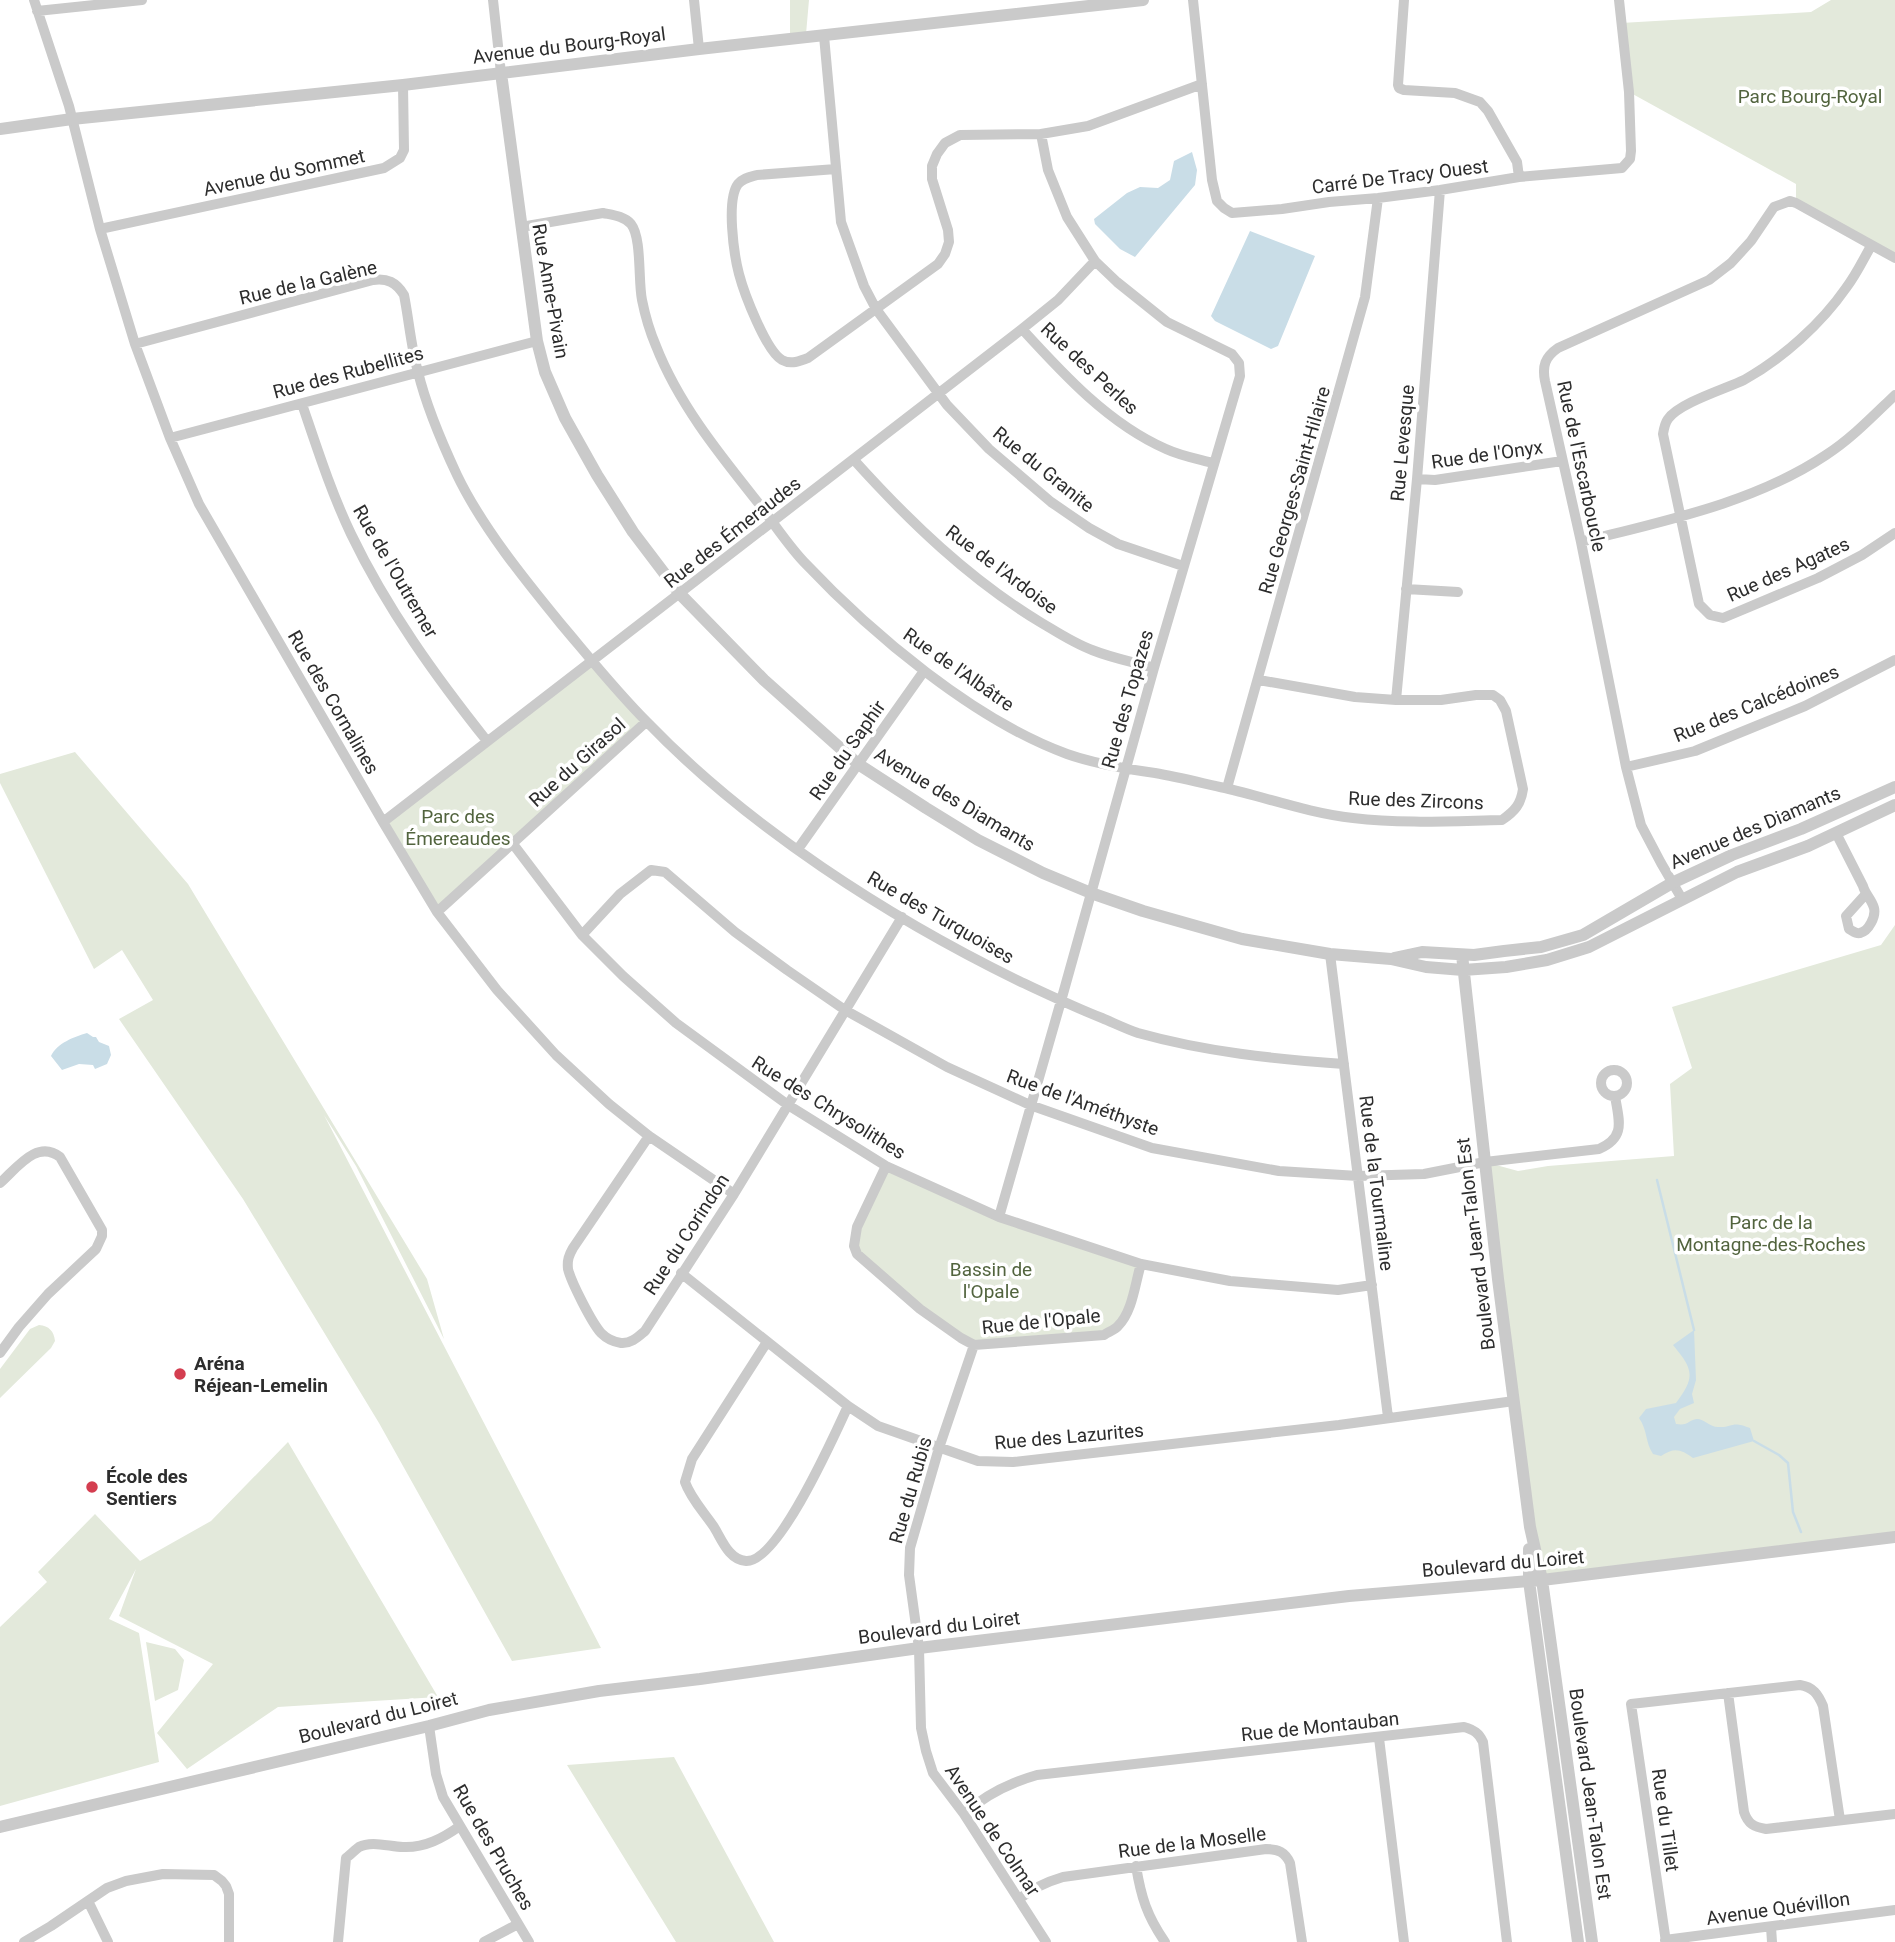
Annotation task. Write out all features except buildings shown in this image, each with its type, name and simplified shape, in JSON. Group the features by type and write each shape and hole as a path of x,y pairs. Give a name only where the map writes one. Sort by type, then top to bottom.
{"street":[{"name":"Rue des Cornalines","path":"34,0 65,94 100,229 135,344 170,438 199,504 383,822 437,912 497,990 556,1055 609,1104 649,1136 734,1194"},
{"path":"37,11 142,0"},
{"name":"Rue Anne-Pivain","path":"493,0 521,227 537,341 545,372 565,418 597,475 633,532 680,594"},
{"path":"694,0 699,49"},
{"name":"Avenue du Bourg-Royal","path":"0,129 1143,0"},
{"name":"Carré De Tracy Ouest","path":"1194,0 1212,180 1217,201 1232,213 1378,198 1519,177 1622,167 1630,159 1631,151 1629,92 1619,0"},
{"path":"1404,0 1399,88 1455,93 1480,102 1517,162 1519,177"},
{"name":"Rue du Granite","path":"824,36 841,222 864,286 876,309 947,405 989,449 1051,502 1118,544 1183,566"},
{"path":"836,169 745,178 738,184 730,207 738,273 747,299 772,351 779,359 788,363 808,358 938,264 949,242 948,230 935,194 932,166 945,143 960,135 1041,134 1088,126 1202,84"},
{"name":"Avenue du Sommet","path":"100,229 384,168 400,158 404,150 403,85"},
{"path":"1041,134 1048,170 1067,217 1095,261"},
{"name":"Rue Levesque","path":"1396,700 1440,190"},
{"name":"Rue Georges-Saint-Hilaire","path":"1227,789 1365,298 1378,198"},
{"name":"Rue de l'Escarboucle","path":"1682,899 1641,825 1626,767 1581,542 1543,372 1544,362 1558,348 1709,280 1731,263 1751,241 1774,207 1782,203 1796,203 1895,258"},
{"name":"Rue de l'Albâtre","path":"521,227 603,214 615,215 631,223 639,260 642,299 655,345 670,375 720,455 802,559 876,631 924,671 979,708 1031,739 1070,755 1125,769"},
{"path":"1680,517 1663,434 1669,417 1679,409 1744,379 1782,354 1818,322 1846,288 1871,246"},
{"name":"Rue des Émeraudes","path":"383,822 1022,329 1058,300 1095,261"},
{"name":"Rue des Topazes","path":"999,1217 1183,566 1240,376 1239,363 1232,354 1167,322 1095,261"},
{"name":"Rue de la Galène","path":"135,344 382,279 391,281 404,295 418,372 458,477 490,530 537,595 592,661"},
{"name":"Rue des Perles","path":"1022,329 1051,361 1111,416 1169,450 1213,463"},
{"name":"Rue des Rubellites","path":"170,438 537,341"},
{"path":"1581,542 1680,517 1789,477 1828,454 1895,396"},
{"name":"Rue de l'Outremer","path":"302,404 328,482 352,537 393,611 455,702 487,741"},
{"name":"Rue de l'Ardoise","path":"854,460 925,533 986,585 1026,613 1090,649 1154,668"},
{"name":"Rue de l'Onyx","path":"1417,480 1435,480 1562,461"},
{"name":"Rue des Agates","path":"1680,517 1699,604 1710,615 1723,618 1818,578 1862,555 1895,533"},
{"path":"1406,589 1458,592"},
{"name":"Avenue des Diamants","path":"680,594 764,680 858,764 978,840 1043,873 1091,893 1242,939 1329,954 1391,959 1426,967 1463,970 1506,967 1546,960 1588,947 1737,872 1808,846 1895,805"},
{"name":"Rue des Calcédoines","path":"1626,767 1695,751 1805,706 1895,660"},
{"name":"Rue des Turquoises","path":"592,661 646,722 718,788 849,885 984,964 1061,1001 1136,1032 1207,1049 1264,1058 1344,1064"},
{"name":"Rue du Saphir","path":"798,849 924,671"},
{"name":"Rue des Zircons","path":"1125,769 1227,789 1320,813 1354,818 1403,821 1502,820 1514,813 1521,801 1523,789 1506,711 1500,700 1493,695 1441,700 1396,700 1355,697 1259,680"},
{"name":"Rue du Girasol","path":"437,912 646,722"},
{"name":"Avenue des Diamants","path":"1391,959 1422,952 1474,955 1541,947 1583,935 1672,883 1731,855 1813,824 1895,787"},
{"path":"1836,833 1865,895"},
{"name":"Rue des Chrysolithes","path":"513,844 583,935 623,976 676,1023 788,1105 886,1166 999,1217 1141,1264 1230,1281 1338,1290 1372,1285"},
{"name":"Rue de l'Améthyste","path":"583,935 620,894 651,870 658,869 786,970 845,1010 947,1067 1030,1105 1152,1148 1279,1171 1358,1175 1424,1174 1485,1163 1599,1149 1616,1138 1619,1128 1615,1096"},
{"name":"Rue du Corindon","path":"649,1136 568,1257 572,1281 602,1335 623,1343 634,1340 645,1331 734,1194 902,917"},
{"name":"Rue de la Tourmaline","path":"1329,954 1388,1417"},
{"name":"Boulevard Jean-Talon Est","path":"1462,955 1578,1942"},
{"path":"0,1183 34,1153 41,1150 54,1152 60,1157 102,1230 102,1237 96,1249 48,1294 0,1353"},
{"name":"Rue de l'Opale","path":"886,1166 857,1227 854,1246 858,1254 920,1308 974,1345 1104,1335 1118,1327 1132,1301 1141,1264"},
{"name":"Rue des Lazurites","path":"681,1273 848,1406 878,1426 978,1461 1013,1462 1514,1401"},
{"path":"767,1342 692,1459 685,1482 688,1492 726,1549 737,1558 747,1561 755,1559 764,1554 779,1537 828,1451 848,1406"},
{"name":"Rue du Rubis","path":"919,1648 909,1575 910,1548 939,1448 974,1345"},
{"name":"Boulevard du Loiret","path":"0,1826 489,1710 599,1691 919,1648 1349,1596 1536,1581 1895,1537"},
{"name":"Boulevard Jean-Talon Est","path":"1536,1581 1592,1942"},
{"name":"Avenue de Colmar","path":"919,1648 922,1728 933,1773 964,1814 1045,1942"},
{"path":"1840,1820 1823,1706 1816,1693 1807,1686 1800,1685 1728,1693 1744,1812 1751,1825 1766,1829 1895,1814"},
{"name":"Rue du Tillet","path":"1666,1941 1631,1704 1728,1693"},
{"name":"Rue des Pruches","path":"429,1726 436,1774 443,1797 529,1942"},
{"name":"Rue de Montauban","path":"964,1814 992,1792 1015,1781 1037,1775 1464,1727 1480,1735 1483,1742 1507,1942"},
{"path":"1379,1738 1404,1942"},
{"path":"338,1942 346,1858 361,1846 384,1844 405,1847 431,1843 460,1826"},
{"name":"Rue de la Moselle","path":"1019,1899 1033,1888 1055,1879 1276,1849 1283,1853 1290,1863 1302,1942"},
{"path":"1136,1866 1141,1895 1165,1942"},
{"path":"24,1942 107,1888 126,1881 163,1874 214,1875 226,1886 229,1894 229,1942"},
{"path":"88,1901 108,1942"},
{"name":"Avenue Quévillon","path":"1666,1941 1895,1910"},
{"path":"484,1942 518,1924"},
{"path":"1771,1927 1772,1942"}],"green space":[{"path":"790,0 809,0 806,34 790,34"},
{"name":"Parc Bourg-Royal","path":"1831,0 1895,0 1895,258 1796,203 1796,184 1629,92 1621,23 1811,12"},
{"name":"Parc des Émereaudes","path":"592,661 646,722 437,912 383,822"},
{"path":"75,752 188,884 427,1279 444,1339 356,1166 324,1115 601,1648 512,1661 379,1423 243,1199 119,1019 153,1000 122,950 94,969 0,783 0,774"},
{"name":"Parc de la Montagne-des-Roches","path":"1895,925 1895,1537 1542,1580 1485,1162 1518,1171 1548,1166 1674,1156 1670,1084 1692,1068 1672,1007 1881,945"},
{"name":"Bassin de l'Opale","path":"886,1166 999,1217 1141,1264 1118,1327 1104,1335 974,1345 864,1261 854,1238"},
{"path":"39,1325 50,1330 55,1341 0,1398 0,1369 30,1329"},
{"path":"288,1442 438,1697 278,1707 187,1769 157,1733 213,1664 119,1616 136,1569 109,1619 139,1633 159,1762 0,1806 0,1627 47,1582 38,1572 95,1514 140,1561 211,1521"},
{"path":"146,1642 175,1649 184,1660 178,1690 155,1701"},
{"path":"674,1757 774,1942 676,1942 567,1765"}],"water":[{"path":"1192,152 1197,170 1195,185 1135,257 1120,249 1095,224 1094,219 1127,193 1140,187 1158,188 1170,180 1174,161"},
{"path":"1250,231 1315,256 1278,346 1271,349 1215,321 1211,316"},
{"path":"87,1033 109,1046 111,1055 107,1064 95,1069 93,1065 79,1064 62,1070 51,1056 54,1051 66,1041"},
{"path":"1694,1330 1694,1403 1680,1409 1674,1417 1676,1424 1697,1419 1715,1427 1735,1424 1750,1428 1754,1441 1693,1458 1677,1450 1661,1456 1653,1454 1639,1418 1646,1409 1676,1403 1687,1386 1690,1373 1688,1367 1673,1345"}],"waterway":[{"path":"1657,1180 1694,1330"},
{"path":"1754,1441 1788,1463 1793,1512 1801,1532"}],"place":[{"name":"Aréna Réjean‑Lemelin","path":"180,1374"},
{"name":"École des Sentiers","path":"92,1487"}]}
